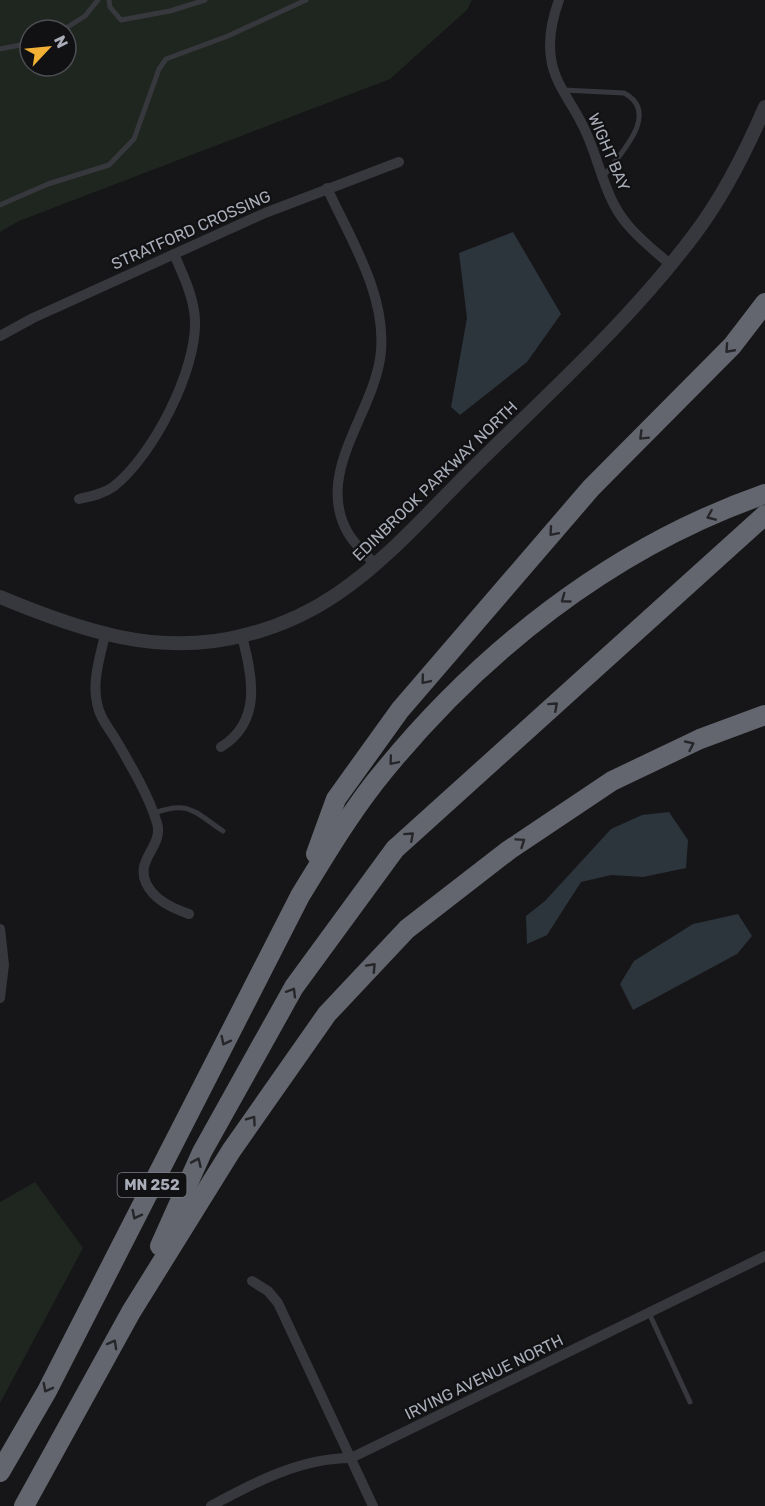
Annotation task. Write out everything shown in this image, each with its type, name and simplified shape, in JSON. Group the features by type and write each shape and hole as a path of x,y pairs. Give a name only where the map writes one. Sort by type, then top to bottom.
{"highway":[{"path":"300,896 336,799 407,702 591,488 732,346 765,303"},
{"path":"300,896 335,839 374,783 425,723 464,683 514,638 614,566 683,527 765,494"},
{"path":"131,1312 202,1152 294,987 395,849 765,515"},
{"path":"24,1506 131,1312 231,1151 327,1014 407,929 509,850 612,781 700,739 765,715"},
{"name":"MN 252","path":"0,1472 46,1391 300,896"}],"street":[{"name":"WIGHT BAY","path":"559,0 552,17 549,39 551,61 563,90 582,123 611,199 626,224 671,265"},
{"name":"EDINBROOK PARKWAY NORTH","path":"0,597 105,635 168,644 213,642 242,636 312,610 339,593 375,564 605,337 671,265 717,199 765,107"},
{"name":"STRATFORD CROSSING","path":"0,336 265,213 399,162"},
{"path":"327,188 373,290 381,327 378,369 337,483 341,517 348,534 375,564"},
{"path":"78,499 111,488 135,465 160,427 185,369 195,337 195,318 192,301 174,254"},
{"path":"105,635 96,682 97,704 102,717 130,764 153,814 158,833 144,861 142,873 146,884 158,898 173,908 189,914"},
{"path":"221,747 237,734 253,701 253,683 242,636"},
{"path":"0,929 4,965 0,998"},
{"name":"IRVING AVENUE NORTH","path":"211,1506 306,1463 330,1458 351,1458 765,1256"},
{"path":"252,1281 268,1291 278,1303 374,1506"}],"lane":[{"path":"78,21 86,16 98,0"},
{"path":"109,0 110,7 121,20 170,11 204,0"},
{"path":"0,205 48,184 109,165 134,139 159,69 166,59 228,36 306,0"},
{"path":"0,49 18,45"},
{"path":"563,90 624,93 633,98 639,106 641,116 638,127 603,178"},
{"path":"153,814 172,807 185,806 223,831"},
{"path":"649,1313 690,1402"}],"shaded area":[{"path":"0,0 472,0 467,10 390,79 19,221 0,232"},
{"path":"513,232 561,314 527,362 460,415 451,407 467,318 459,253"},
{"path":"669,812 688,840 686,868 643,877 611,875 581,882 547,935 527,944 526,916 545,901 611,829 642,815"},
{"path":"738,914 752,936 737,954 633,1010 620,984 634,961 693,924"},
{"path":"35,1182 83,1248 0,1403 0,1202"}]}
